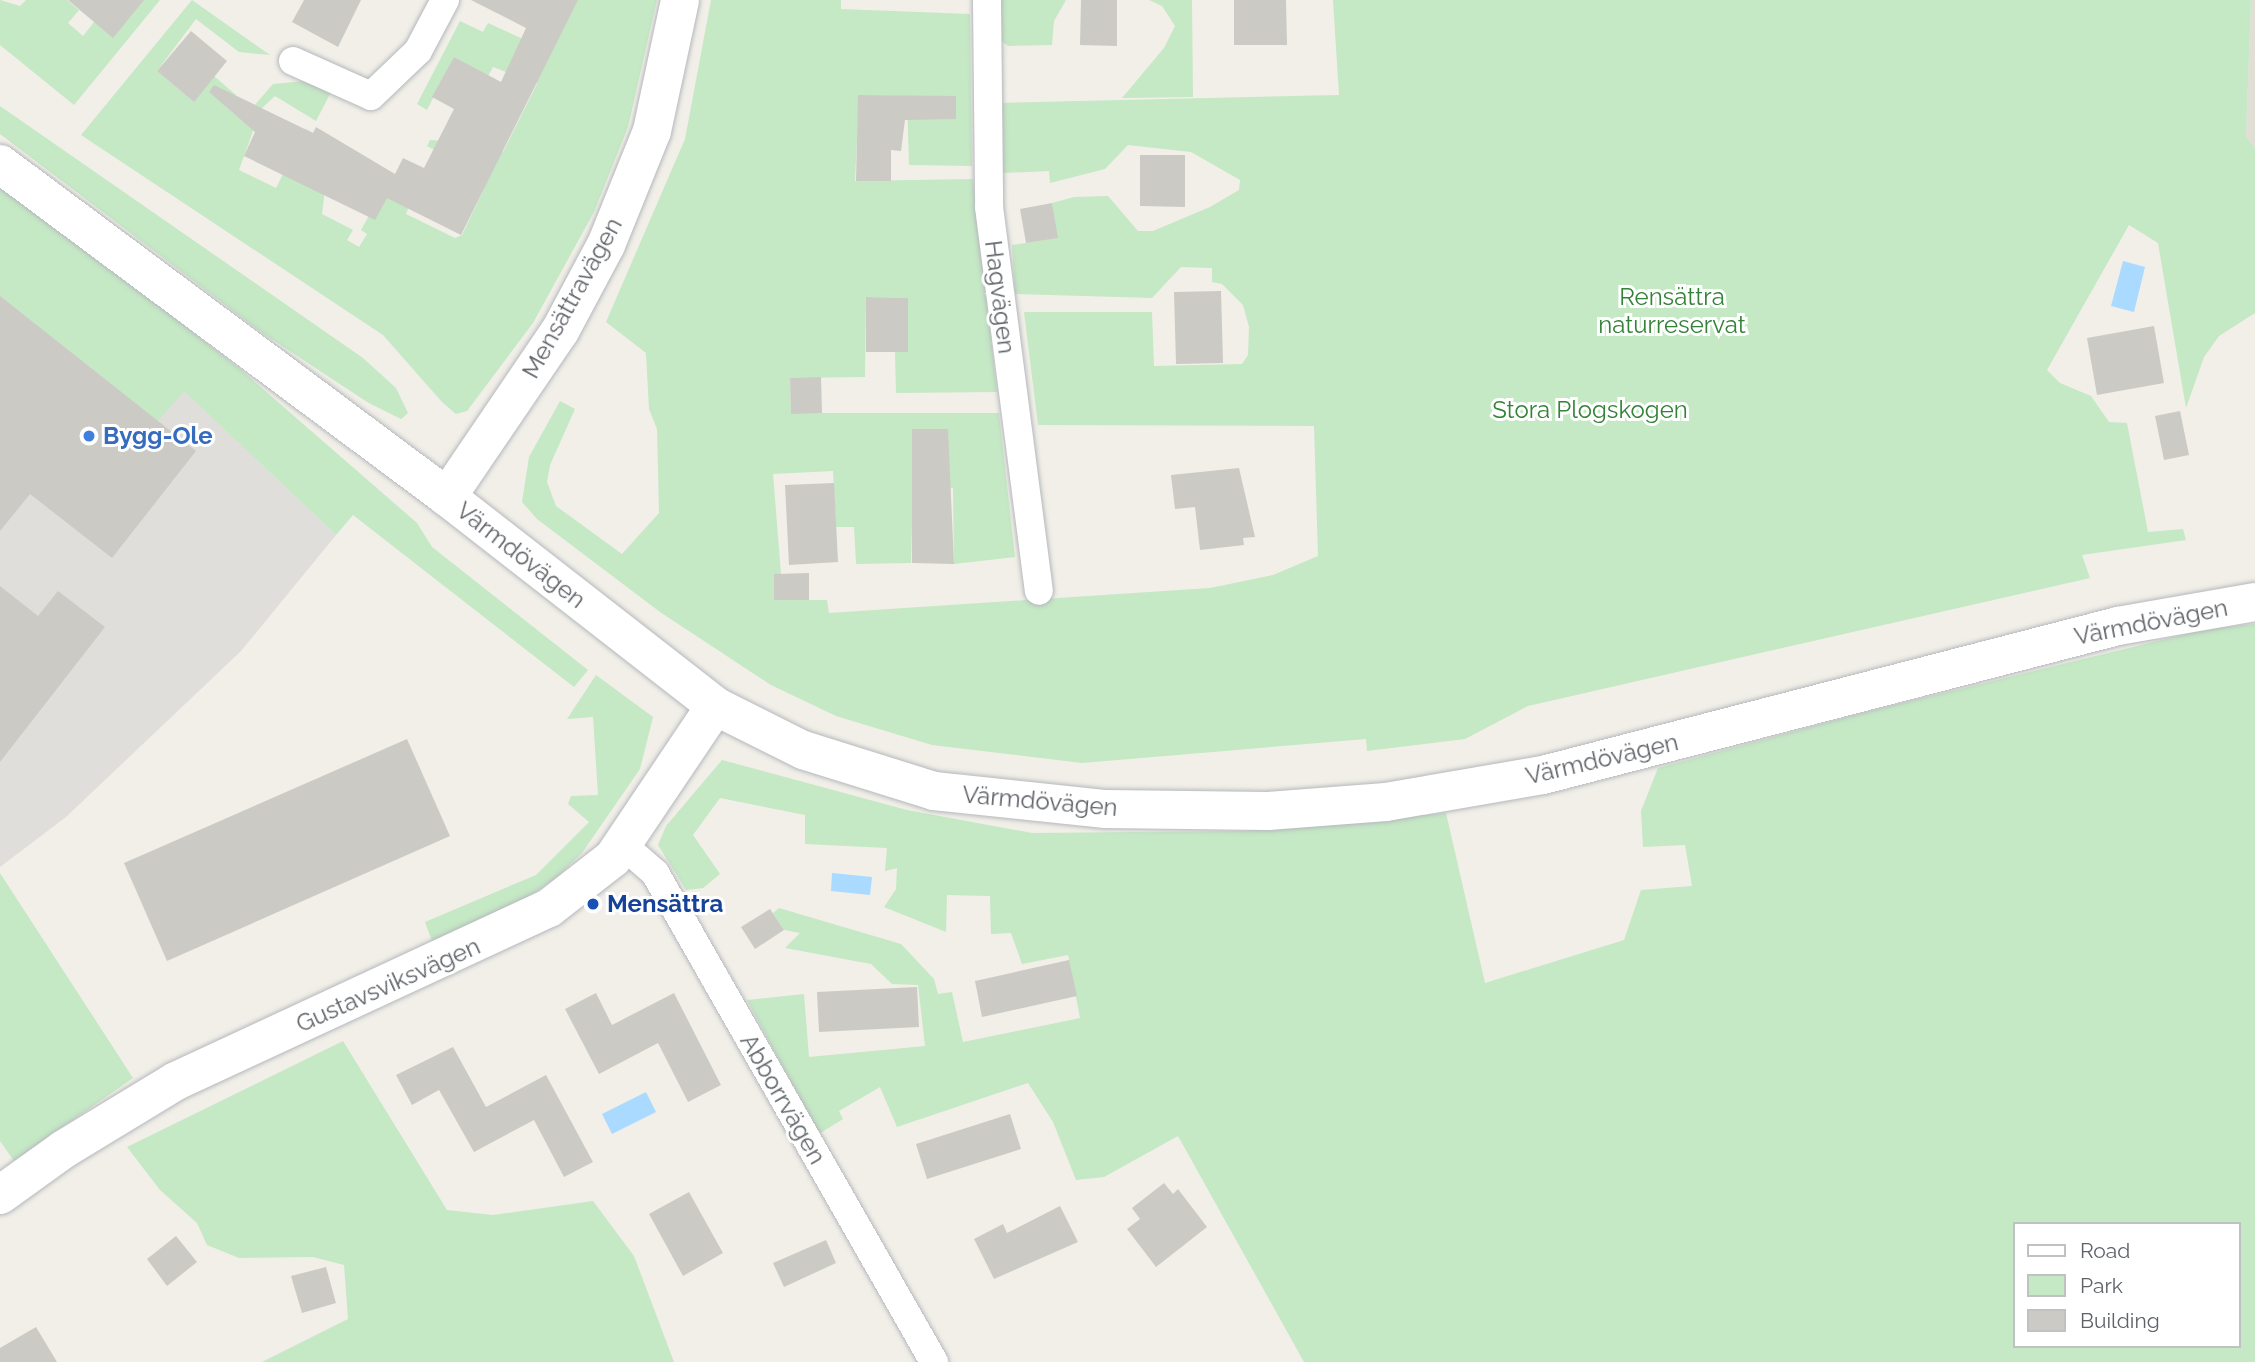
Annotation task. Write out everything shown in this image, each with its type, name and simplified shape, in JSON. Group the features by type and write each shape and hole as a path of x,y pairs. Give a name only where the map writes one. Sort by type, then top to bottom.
{"main road":[{"name":"Mensättravägen","path":"447,497 560,331 606,245 652,131 680,0"},
{"name":"Värmdövägen","path":"0,164 447,497 715,706 803,750 934,791 1062,808 1268,811 1386,802 1543,775 2118,626 2255,602"},
{"name":"Gustavsviksvägen","path":"0,1195 64,1149 176,1081 522,924 594,876 623,845 715,706"}],"street":[{"path":"293,61 371,96 418,51 445,0"},
{"name":"Hagvägen","path":"987,0 989,207 1039,591"},
{"name":"Abborrvägen","path":"623,845 655,873 934,1362"}],"shaded area":[{"path":"2251,0 2255,0 2255,148 2246,136"},
{"path":"0,242 158,366 336,535 241,651 66,817 0,867"}],"green space":[{"path":"0,0 20,6 26,0 67,0 79,10 68,23 83,36 94,22 144,0 160,0 74,105 0,45"},
{"path":"192,0 270,55 239,52 196,19 157,71 193,101 214,76 236,95 226,107 242,120 273,84 305,81 331,92 316,121 275,96 261,109 239,170 276,188 306,129 313,133 326,181 322,214 353,230 347,240 359,247 367,234 361,230 385,186 412,199 406,214 455,238 462,235 484,189 464,165 427,146 430,140 486,144 503,152 537,84 493,67 477,97 470,66 454,57 427,110 417,104 460,21 483,32 488,23 534,44 578,0 657,0 628,127 594,212 533,323 467,411 456,414 442,402 383,335 81,135"},
{"name":"Stora Plogskogen","path":"711,0 841,0 841,9 970,14 972,166 909,165 907,96 859,95 855,181 973,179 997,392 896,393 895,352 908,351 908,298 866,297 865,377 790,378 791,413 999,413 1015,557 954,564 953,488 913,488 911,563 856,564 854,527 836,527 833,471 773,474 781,574 774,574 774,600 827,600 829,613 1210,588 1273,575 1318,556 1314,426 1038,425 1024,312 1152,312 1154,366 1242,364 1248,355 1249,327 1243,305 1222,284 1212,282 1212,268 1181,267 1152,298 1015,294 1012,245 1057,238 1052,203 1074,197 1108,196 1138,231 1153,231 1210,207 1239,190 1240,180 1191,152 1128,145 1105,169 1050,183 1049,171 1003,173 999,103 1339,95 1333,0 2251,0 2246,136 2255,148 2255,313 2219,336 2204,357 2186,408 2158,243 2129,225 2047,370 2060,383 2091,396 2109,422 2127,423 2148,532 2183,529 2186,540 2082,555 2090,578 1528,706 1465,739 1367,751 1366,739 1082,763 932,745 836,716 771,685 660,612 537,519 522,502 529,457 560,401 575,409 550,465 547,482 556,506 622,554 659,513 657,429 649,409 646,353 606,322 685,139"},
{"path":"999,0 1066,0 1054,21 1052,45 1008,46 1000,40"},
{"path":"1149,0 1192,0 1193,97 1122,98 1164,48 1175,26 1162,6"},
{"path":"0,106 363,358 396,388 408,413 401,419 367,402 261,332 0,134"},
{"path":"0,182 240,369 417,523 432,547 588,670 574,687 353,515 336,535 184,391 158,421 0,296"},
{"path":"2255,624 2255,1362 1304,1362 1178,1136 1104,1177 1076,1180 1053,1122 1028,1083 897,1127 880,1087 839,1111 843,1119 819,1134 747,1000 804,994 809,1057 925,1046 918,985 892,984 871,964 785,948 800,933 784,930 773,913 779,908 901,944 934,979 938,994 952,992 963,1042 1080,1018 1068,955 1022,964 1011,933 991,934 990,896 947,895 946,932 884,907 896,889 897,868 885,871 887,848 805,844 805,815 720,798 693,835 720,874 703,888 686,890 658,845 666,826 722,760 907,810 1032,833 1243,831 1446,813 1485,983 1624,940 1641,890 1692,886 1685,845 1643,847 1641,811 1658,768 1874,710 2207,629"},
{"path":"596,675 653,717 640,769 582,853 557,877 530,896 432,941 425,922 536,875 589,822 568,804 571,796 598,795 593,717 567,719"},
{"path":"0,873 133,1078 14,1161 0,1141"},
{"path":"343,1041 447,1210 493,1215 593,1201 634,1256 674,1362 262,1362 348,1319 344,1265 313,1257 239,1258 207,1245 197,1223 160,1190 127,1147"}],"water":[{"path":"2123,261 2145,267 2134,312 2111,306"},
{"path":"832,873 872,877 870,895 831,891"},
{"path":"646,1092 656,1112 612,1134 602,1114"}],"building":[{"path":"68,0 144,0 113,38"},
{"path":"304,0 361,0 338,47 292,22"},
{"path":"471,0 578,0 461,235 387,198 375,220 244,156 255,132 209,92 214,85 313,133 316,127 395,174 403,158 424,168 454,109 432,97 454,57 501,82 526,28"},
{"path":"1081,0 1117,0 1117,46 1080,45"},
{"path":"1234,0 1286,0 1287,45 1234,45"},
{"path":"191,31 227,61 194,102 157,71"},
{"path":"858,95 956,96 956,119 905,120 901,151 891,150 891,181 856,181"},
{"path":"1140,155 1185,155 1185,207 1140,206"},
{"path":"1052,203 1058,238 1026,243 1020,209"},
{"path":"1221,291 1223,363 1176,364 1174,292"},
{"name":"Bygg-Ole","path":"0,296 196,451 112,558 30,494 0,531"},
{"path":"866,297 908,298 908,352 866,352"},
{"path":"2154,326 2164,383 2097,395 2087,338"},
{"path":"821,377 822,413 791,414 790,378"},
{"path":"2180,411 2189,455 2164,460 2155,416"},
{"path":"912,429 948,429 954,564 912,563"},
{"path":"1239,468 1255,537 1243,538 1244,545 1200,550 1195,507 1175,509 1171,475"},
{"path":"834,483 838,562 789,565 785,485"},
{"path":"809,573 809,600 774,600 774,574"},
{"path":"0,586 38,616 58,591 105,627 0,762"},
{"path":"407,739 450,836 167,961 124,863"},
{"path":"770,909 784,930 755,949 741,927"},
{"path":"1069,960 1077,996 982,1017 975,981"},
{"path":"917,987 919,1027 819,1032 817,992"},
{"path":"596,993 612,1025 674,993 721,1085 688,1102 658,1043 599,1074 565,1009"},
{"path":"453,1047 486,1107 546,1075 593,1162 564,1177 534,1120 474,1152 439,1090 412,1105 396,1075"},
{"path":"1010,1114 1021,1149 927,1179 916,1144"},
{"path":"1164,1183 1173,1194 1178,1189 1207,1227 1156,1267 1127,1229 1140,1219 1132,1208"},
{"path":"689,1192 723,1253 683,1276 649,1214"},
{"path":"1060,1206 1078,1242 994,1279 974,1239 1003,1224 1007,1233"},
{"path":"176,1236 197,1262 167,1286 147,1259"},
{"path":"826,1240 836,1263 784,1287 773,1263"},
{"path":"326,1267 336,1303 302,1313 291,1276"},
{"path":"36,1327 57,1362 0,1362 0,1348"}],"place":[{"name":"Bygg-Ole","path":"89,436"},
{"name":"Mensättra","path":"593,904"}],"park label":[{"name":"Rensättra naturreservat","path":"1672,311"}]}
